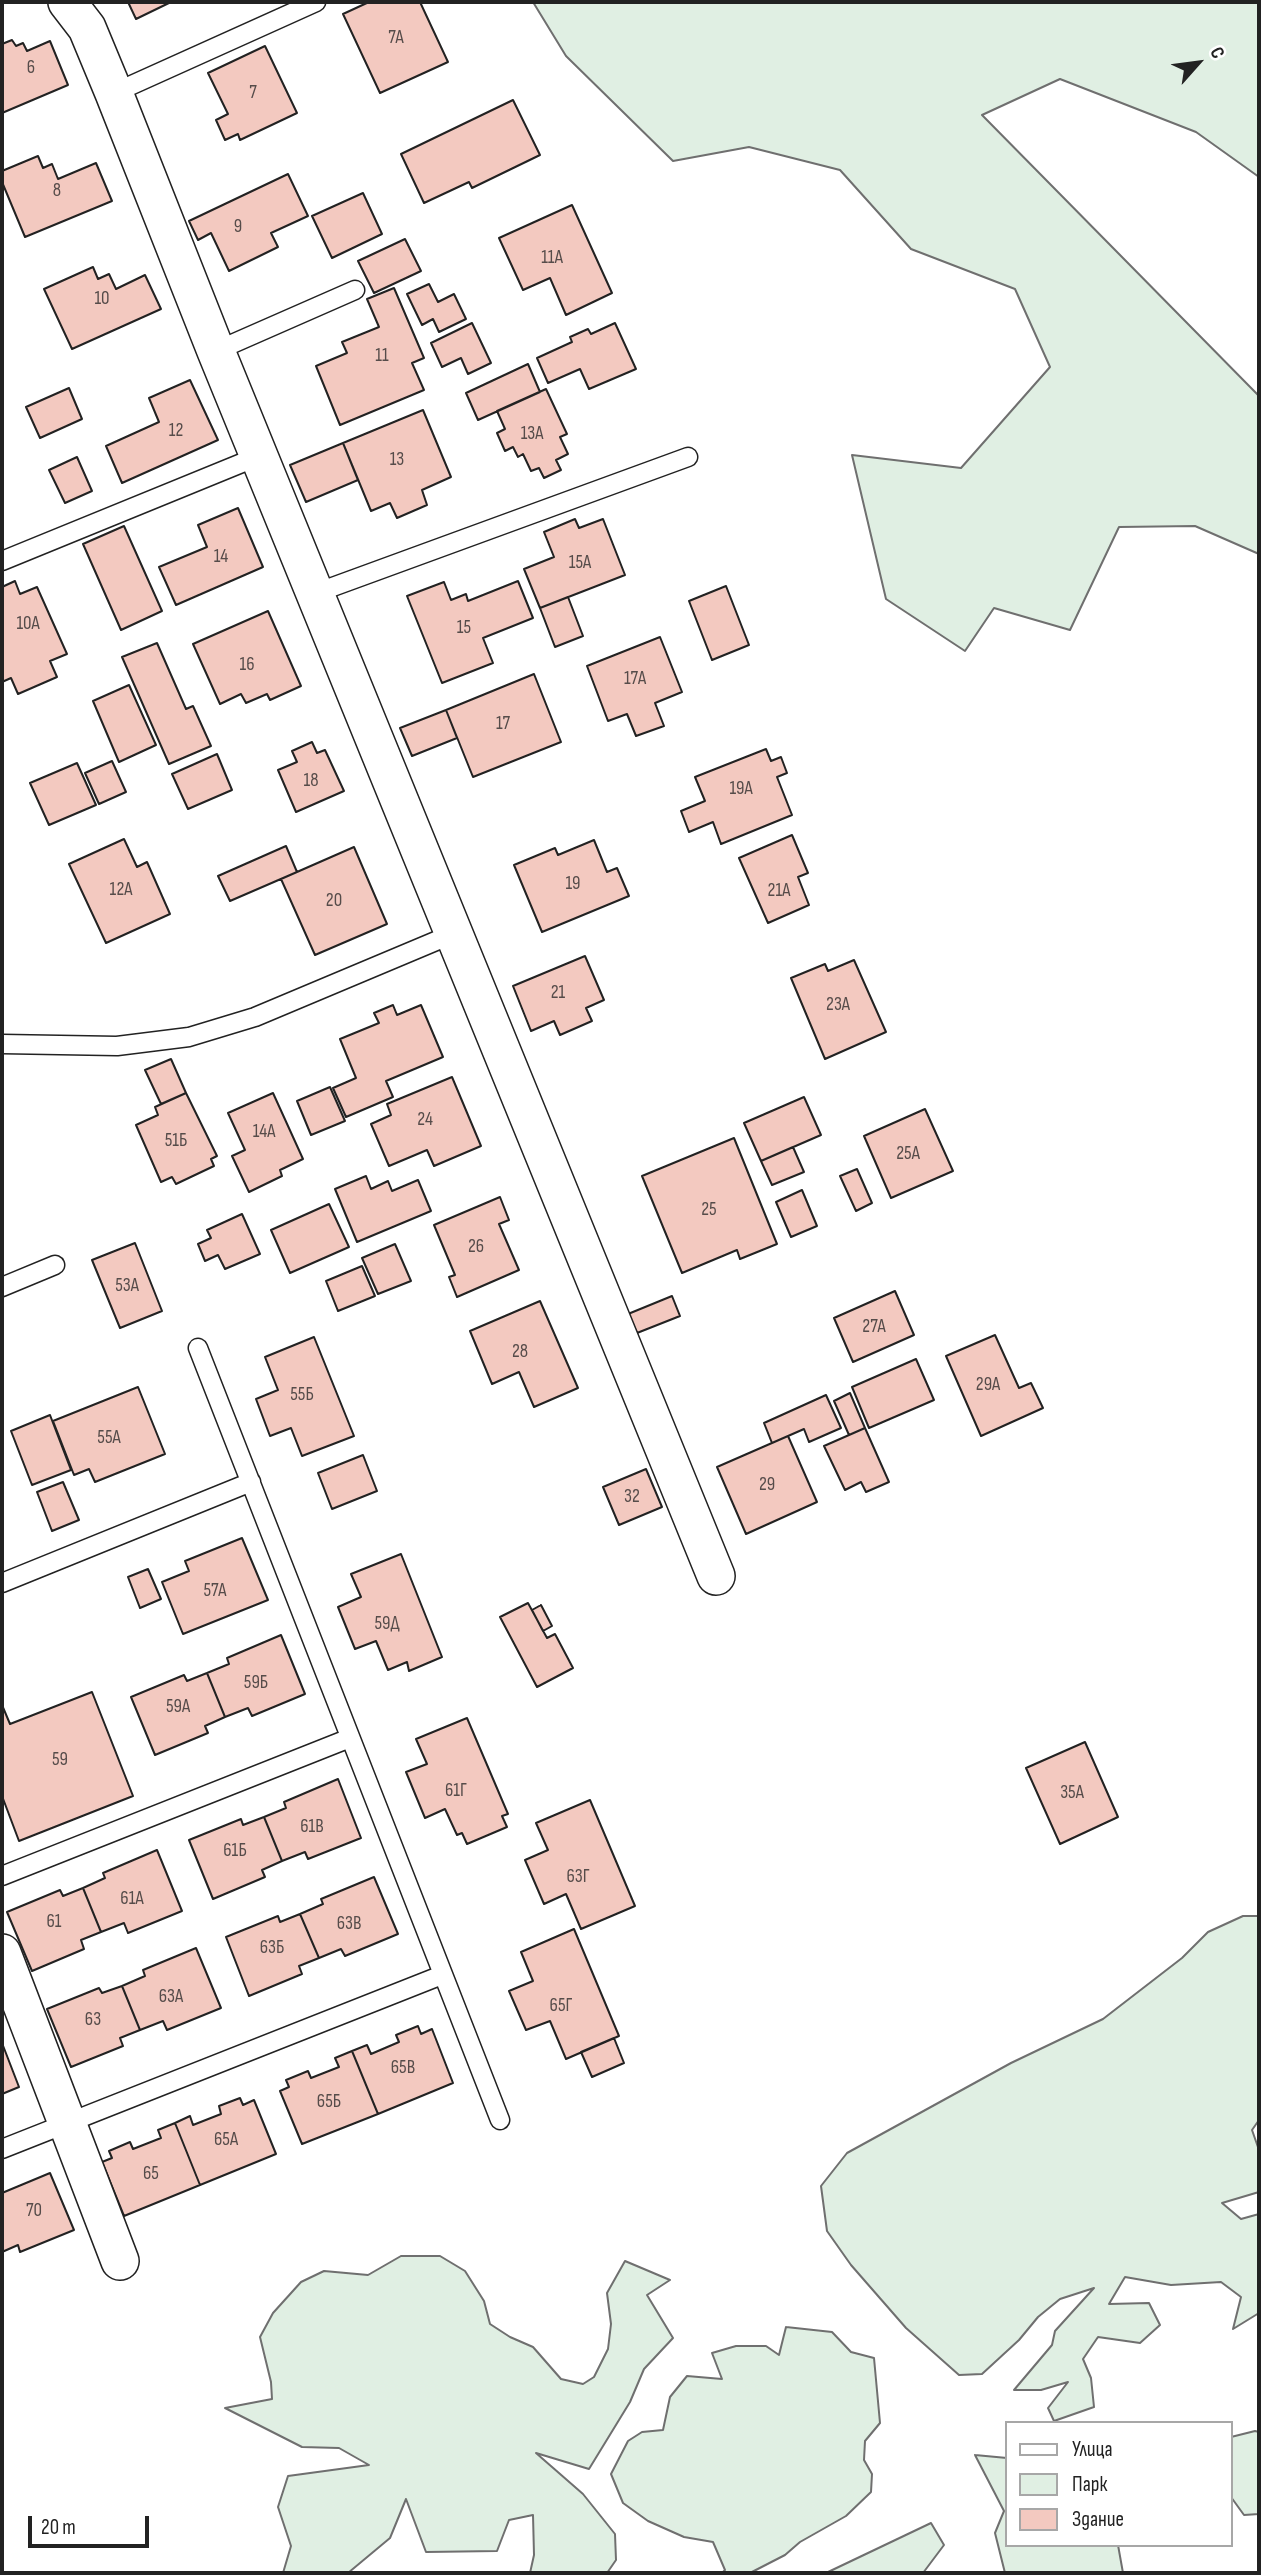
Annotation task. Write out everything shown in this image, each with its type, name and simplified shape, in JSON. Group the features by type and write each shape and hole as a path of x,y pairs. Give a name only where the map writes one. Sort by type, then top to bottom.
{"street":[{"path":"67,2 87,28 114,93 216,351 716,1576"},
{"path":"2,1953 120,2262"}],"lane":[{"path":"114,93 316,2"},
{"path":"216,351 355,290"},
{"path":"2,561 259,456"},
{"path":"316,593 688,457"},
{"path":"2,1044 117,1046 189,1037 255,1017 455,933"},
{"path":"2,1287 55,1265"},
{"path":"198,1348 500,2120"},
{"path":"2,1583 251,1482"},
{"path":"2,1876 350,1738"},
{"path":"2,2149 442,1975"}],"green space":[{"path":"533,2 1259,2 1259,177 1196,132 1060,79 982,115 1259,396 1259,554 1195,526 1119,527 1070,630 994,608 965,651 886,599 852,455 961,468 1050,367 1015,289 911,249 840,170 749,147 673,161 566,56"},
{"path":"1243,1916 1259,1916 1259,2120 1252,2130 1259,2150 1259,2192 1222,2203 1241,2219 1259,2214 1259,2313 1233,2329 1241,2297 1221,2282 1171,2285 1125,2277 1109,2304 1149,2303 1160,2325 1140,2343 1098,2337 1083,2359 1091,2378 1094,2407 1054,2421 1048,2408 1068,2382 1041,2390 1014,2390 1052,2345 1055,2331 1094,2288 1060,2299 1038,2317 1019,2340 982,2374 959,2375 906,2328 851,2265 827,2231 821,2186 847,2153 1011,2063 1103,2019 1182,1958 1208,1932"},
{"path":"401,2256 440,2256 465,2271 484,2301 490,2324 533,2347 561,2379 583,2384 594,2377 608,2349 611,2324 607,2293 625,2261 670,2280 647,2295 673,2338 644,2369 630,2402 589,2469 536,2453 583,2494 615,2534 616,2560 607,2573 530,2573 534,2555 533,2515 509,2520 497,2551 426,2552 406,2499 390,2538 348,2573 283,2573 291,2546 278,2507 288,2476 369,2465 339,2448 302,2447 225,2408 272,2399 271,2382 260,2337 273,2313 301,2282 324,2271 368,2275"},
{"path":"786,2327 832,2332 851,2352 874,2358 880,2423 865,2441 864,2460 872,2474 871,2492 846,2516 800,2542 785,2555 750,2573 722,2573 725,2570 713,2542 684,2537 648,2521 623,2503 611,2474 628,2441 642,2432 663,2430 670,2397 687,2376 722,2379 712,2353 736,2346 766,2346 779,2355"},
{"path":"1259,2432 1259,2514 1244,2515 1233,2500 1233,2436"},
{"path":"975,2455 1006,2458 1006,2547 1118,2547 1123,2573 1005,2573 995,2533 1004,2511"},
{"path":"931,2523 944,2545 923,2573 826,2573"}],"building":[{"path":"128,2 171,2 136,19"},
{"path":"369,2 420,2 448,62 380,93 343,14"},
{"path":"12,40 16,46 23,43 27,51 50,41 68,85 2,113 2,44"},
{"path":"265,46 297,113 240,140 238,134 225,140 216,120 228,114 208,73"},
{"path":"513,100 540,155 472,188 469,182 424,203 401,154"},
{"path":"38,156 43,168 52,164 58,179 96,163 112,201 25,237 2,182 2,171"},
{"path":"288,174 308,216 271,233 278,247 229,271 211,233 198,240 189,221"},
{"path":"363,193 382,234 332,258 312,216"},
{"path":"572,205 612,293 566,315 550,278 523,290 499,238"},
{"path":"405,239 421,271 374,293 358,261"},
{"path":"93,267 98,279 109,274 116,289 145,275 161,309 72,349 44,289"},
{"path":"429,284 438,302 454,294 466,319 439,332 433,319 422,325 407,294"},
{"path":"394,288 424,358 412,363 424,390 340,425 316,366 347,353 342,342 379,327 367,299"},
{"path":"472,323 491,363 468,374 461,358 442,367 431,343"},
{"path":"615,323 636,369 589,389 580,369 548,383 537,358 572,342 570,337 588,329 591,334"},
{"path":"528,364 540,392 478,420 466,393"},
{"path":"190,380 218,440 122,483 106,446 159,422 149,398"},
{"path":"69,388 82,419 40,438 26,407"},
{"path":"546,389 567,434 560,437 568,454 556,460 561,470 544,478 539,468 531,471 523,454 518,457 513,447 505,451 497,433 505,429 497,411"},
{"path":"423,410 451,477 422,490 427,505 397,518 390,503 371,511 343,443"},
{"path":"343,443 358,480 306,502 290,465"},
{"path":"77,457 92,491 65,503 49,470"},
{"path":"238,508 263,567 176,605 159,567 207,547 198,525"},
{"path":"575,519 579,528 603,519 625,575 540,608 524,569 554,557 544,532"},
{"path":"124,526 162,611 121,630 83,544"},
{"path":"15,581 20,594 37,587 67,654 50,661 57,677 18,694 11,678 2,682 2,587"},
{"path":"518,581 533,618 483,638 493,663 442,683 407,596 444,582 451,600 466,594 468,601"},
{"path":"726,586 749,645 712,660 689,601"},
{"path":"568,597 583,636 555,647 540,608"},
{"path":"268,611 301,686 270,700 267,694 246,703 241,694 220,704 193,644"},
{"path":"660,637 682,692 655,703 664,726 636,736 627,714 608,721 587,666"},
{"path":"157,643 186,709 193,706 211,746 169,764 122,657"},
{"path":"534,674 561,742 473,777 446,710"},
{"path":"129,685 156,745 119,762 93,701"},
{"path":"446,710 457,738 412,756 400,728"},
{"path":"312,742 317,753 325,750 344,791 296,812 278,770 297,762 292,751"},
{"path":"766,749 771,761 781,757 787,773 777,777 792,815 721,844 713,822 689,832 681,811 705,801 695,777"},
{"path":"217,754 232,790 188,809 172,774"},
{"path":"112,761 126,792 99,804 85,773"},
{"path":"77,763 96,805 49,825 30,783"},
{"path":"792,835 808,873 798,877 809,905 768,923 739,858"},
{"path":"124,839 137,867 147,862 170,914 106,943 69,864"},
{"path":"594,840 607,872 617,868 629,896 542,932 514,865 555,848 558,855"},
{"path":"286,846 297,872 230,901 218,876"},
{"path":"354,847 387,924 315,955 281,879"},
{"path":"585,956 604,1000 586,1008 592,1021 560,1035 554,1021 531,1031 513,986"},
{"path":"854,960 886,1032 825,1059 791,978 825,964 828,971"},
{"path":"393,1005 397,1015 421,1005 443,1057 386,1081 393,1097 346,1117 333,1088 356,1078 340,1039 379,1023 374,1013"},
{"path":"171,1059 186,1093 161,1104 145,1070"},
{"path":"452,1077 481,1146 434,1166 427,1150 389,1166 371,1124 391,1115 387,1104"},
{"path":"330,1087 345,1121 311,1135 297,1101"},
{"path":"186,1093 217,1156 211,1159 214,1166 176,1184 172,1177 161,1182 136,1125 158,1115 155,1107"},
{"path":"273,1093 303,1159 280,1170 282,1176 249,1192 232,1156 245,1150 228,1113"},
{"path":"804,1097 821,1135 761,1161 744,1123"},
{"path":"925,1109 953,1171 891,1198 864,1136"},
{"path":"734,1138 777,1244 740,1259 737,1250 682,1273 642,1176"},
{"path":"793,1147 804,1172 772,1185 761,1161"},
{"path":"857,1169 872,1203 856,1211 840,1176"},
{"path":"366,1176 371,1189 388,1181 392,1191 418,1180 431,1211 357,1242 335,1189"},
{"path":"802,1190 817,1226 791,1237 776,1202"},
{"path":"500,1197 509,1220 499,1224 519,1270 457,1297 449,1277 455,1275 434,1225"},
{"path":"329,1204 349,1247 290,1273 271,1230"},
{"path":"242,1214 260,1254 225,1269 218,1255 205,1261 198,1244 211,1238 207,1230"},
{"path":"135,1243 162,1311 120,1328 92,1260"},
{"path":"395,1244 411,1281 378,1294 362,1258"},
{"path":"362,1266 375,1296 338,1311 326,1281"},
{"path":"895,1291 914,1335 853,1362 834,1318"},
{"path":"672,1296 680,1316 637,1333 628,1314"},
{"path":"540,1301 578,1388 534,1407 519,1372 492,1384 470,1331"},
{"path":"995,1335 1019,1388 1031,1383 1043,1408 981,1436 946,1356"},
{"path":"314,1337 354,1436 302,1456 291,1428 270,1436 256,1399 278,1390 265,1357"},
{"path":"916,1359 934,1400 869,1428 852,1387"},
{"path":"138,1387 165,1454 95,1482 89,1469 74,1475 53,1421"},
{"path":"850,1393 865,1428 849,1435 834,1401"},
{"path":"826,1395 841,1428 809,1442 804,1429 772,1443 764,1423"},
{"path":"50,1415 71,1470 32,1485 11,1431"},
{"path":"865,1428 889,1482 866,1492 861,1482 845,1490 824,1446"},
{"path":"788,1436 817,1502 746,1534 717,1467"},
{"path":"363,1455 377,1491 332,1509 318,1473"},
{"path":"646,1469 662,1507 619,1525 603,1487"},
{"path":"63,1482 79,1520 52,1531 37,1492"},
{"path":"242,1538 268,1600 183,1634 162,1582 189,1571 185,1561"},
{"path":"401,1554 442,1657 409,1671 407,1662 388,1670 376,1641 355,1649 338,1607 361,1597 351,1574"},
{"path":"148,1569 161,1599 140,1608 128,1577"},
{"path":"528,1603 547,1638 555,1634 573,1668 537,1687 500,1617"},
{"path":"541,1605 552,1626 543,1631 532,1610"},
{"path":"281,1635 305,1694 252,1716 248,1708 225,1717 207,1673 229,1664 227,1658"},
{"path":"207,1673 225,1717 205,1726 208,1733 155,1755 131,1697 184,1675 187,1681"},
{"path":"92,1692 133,1796 19,1841 2,1796 2,1705 10,1724"},
{"path":"467,1718 508,1814 502,1816 507,1827 467,1844 462,1833 457,1835 445,1809 425,1818 406,1772 427,1764 416,1739"},
{"path":"1085,1742 1118,1817 1060,1844 1026,1768"},
{"path":"338,1779 361,1838 308,1859 305,1852 282,1861 264,1817 286,1808 284,1802"},
{"path":"590,1800 635,1906 581,1929 566,1894 544,1904 525,1860 548,1850 536,1823"},
{"path":"264,1817 282,1861 262,1870 265,1877 213,1899 189,1840 241,1819 243,1825"},
{"path":"157,1850 182,1911 128,1933 124,1923 101,1932 83,1888 105,1878 103,1873"},
{"path":"374,1877 398,1934 345,1956 341,1949 319,1958 300,1914 323,1904 321,1899"},
{"path":"83,1888 101,1932 81,1940 84,1949 32,1971 7,1912 60,1890 63,1896"},
{"path":"300,1914 319,1958 299,1966 302,1974 249,1996 226,1937 278,1916 280,1922"},
{"path":"574,1929 619,2036 566,2059 550,2021 526,2030 509,1991 533,1981 521,1952"},
{"path":"196,1948 221,2008 167,2030 163,2021 140,2030 122,1986 145,1976 143,1970"},
{"path":"122,1986 140,2030 120,2038 123,2046 71,2067 47,2009 99,1988 102,1993"},
{"path":"418,2026 421,2034 432,2029 453,2083 378,2114 352,2051 367,2045 371,2054 399,2042 396,2035"},
{"path":"614,2038 624,2063 592,2077 581,2052"},
{"path":"2,2043 19,2087 2,2094"},
{"path":"352,2051 378,2114 302,2144 280,2091 289,2087 286,2080 308,2071 311,2078 339,2067 335,2058"},
{"path":"240,2098 243,2105 254,2100 276,2154 200,2185 175,2123 190,2116 193,2125 221,2114 219,2106"},
{"path":"175,2123 200,2185 124,2216 102,2162 112,2158 109,2151 130,2142 133,2149 161,2138 158,2130"},
{"path":"50,2173 74,2230 20,2252 18,2245 2,2252 2,2193"}]}
